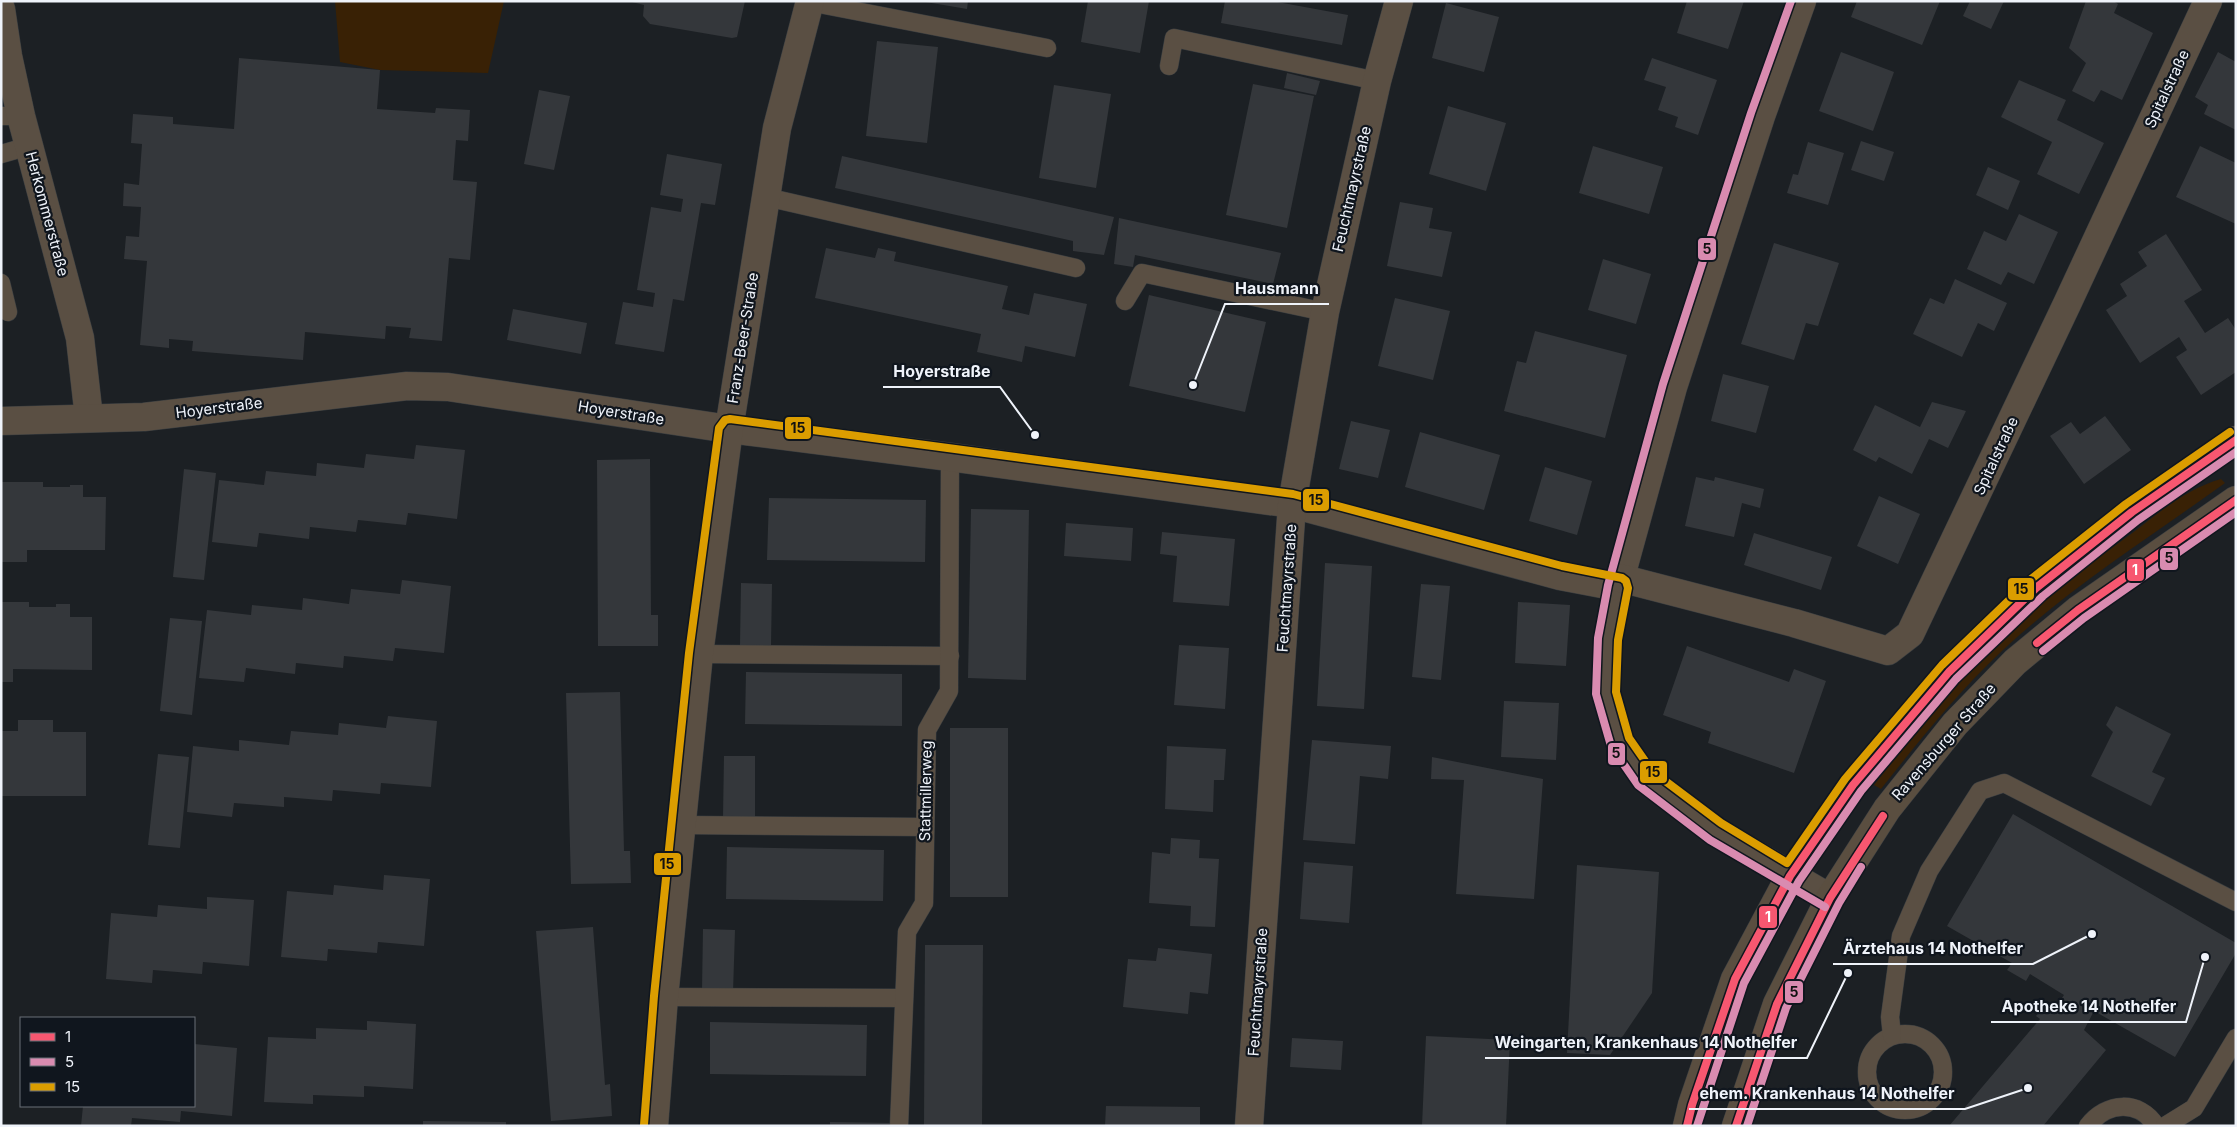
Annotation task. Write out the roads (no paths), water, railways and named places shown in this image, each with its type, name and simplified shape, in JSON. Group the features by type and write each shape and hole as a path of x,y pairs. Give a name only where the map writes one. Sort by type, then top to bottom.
{"main road":[{"path":"1687,1126 1692,1105 1735,980 1790,876 1853,784 1956,666 2036,588 2132,512 2236,440"},
{"name":"Ravensburger Straße","path":"1736,1126 1777,1004 1830,898 1887,809 1956,724 2015,662 2078,610 2236,500"}],"street":[{"name":"Feuchtmayrstraße","path":"1249,1126 1292,504 1325,312 1377,81 1399,1"},
{"path":"1802,1 1761,116 1673,386 1619,583 1608,639 1606,693 1620,742 1646,778 1715,831 1830,898"},
{"name":"Spitalstraße","path":"1619,583 1794,623 1888,650 1910,634 2016,413 2208,1"},
{"name":"Franz-Beer-Straße","path":"654,1126 664,998 699,654 729,430 777,128 810,2"},
{"name":"Herkommerstraße","path":"1,9 8,56 11,116 29,146 80,338 89,418"},
{"name":"Hoyerstraße","path":"1,421 144,417 407,386 448,386 729,430 950,457 1292,504 1560,576 1619,583"}],"lane":[{"path":"810,2 1047,48"},
{"path":"1169,66 1174,38 1377,81"},
{"path":"1,154 29,146"},
{"path":"766,197 1076,268"},
{"path":"1125,301 1142,273 1325,312"},
{"path":"1,283 8,312"},
{"name":"Stattmillerweg","path":"899,1126 907,932 924,903 927,730 949,690 950,457"},
{"path":"699,654 950,656"},
{"path":"1892,1036 1890,1017 1901,936 1929,871 1980,792 2004,783 2236,902"},
{"path":"683,825 925,828"},
{"path":"664,998 903,998"},
{"path":"1905,1034 1918,1036 1930,1043 1938,1053 1943,1065 1943,1079 1938,1091 1930,1101 1920,1108 1895,1109 1884,1104 1874,1096 1869,1085 1867,1074 1871,1055 1876,1047 1892,1036 1905,1034"},
{"path":"2164,1126 2194,1108 2236,1038"},
{"path":"2088,1126 2103,1111 2114,1106 2127,1106 2140,1110 2151,1118 2156,1126"}],"place":[{"name":"Hausmann","path":"1193,385"},
{"name":"Hoyerstraße","path":"1035,435"},
{"name":"Ärztehaus 14 Nothelfer","path":"2092,934"},
{"name":"Apotheke 14 Nothelfer","path":"2205,957"},
{"name":"Weingarten, Krankenhaus 14 Nothelfer","path":"1848,973"},
{"name":"ehem. Krankenhaus 14 Nothelfer","path":"2028,1088"}]}
